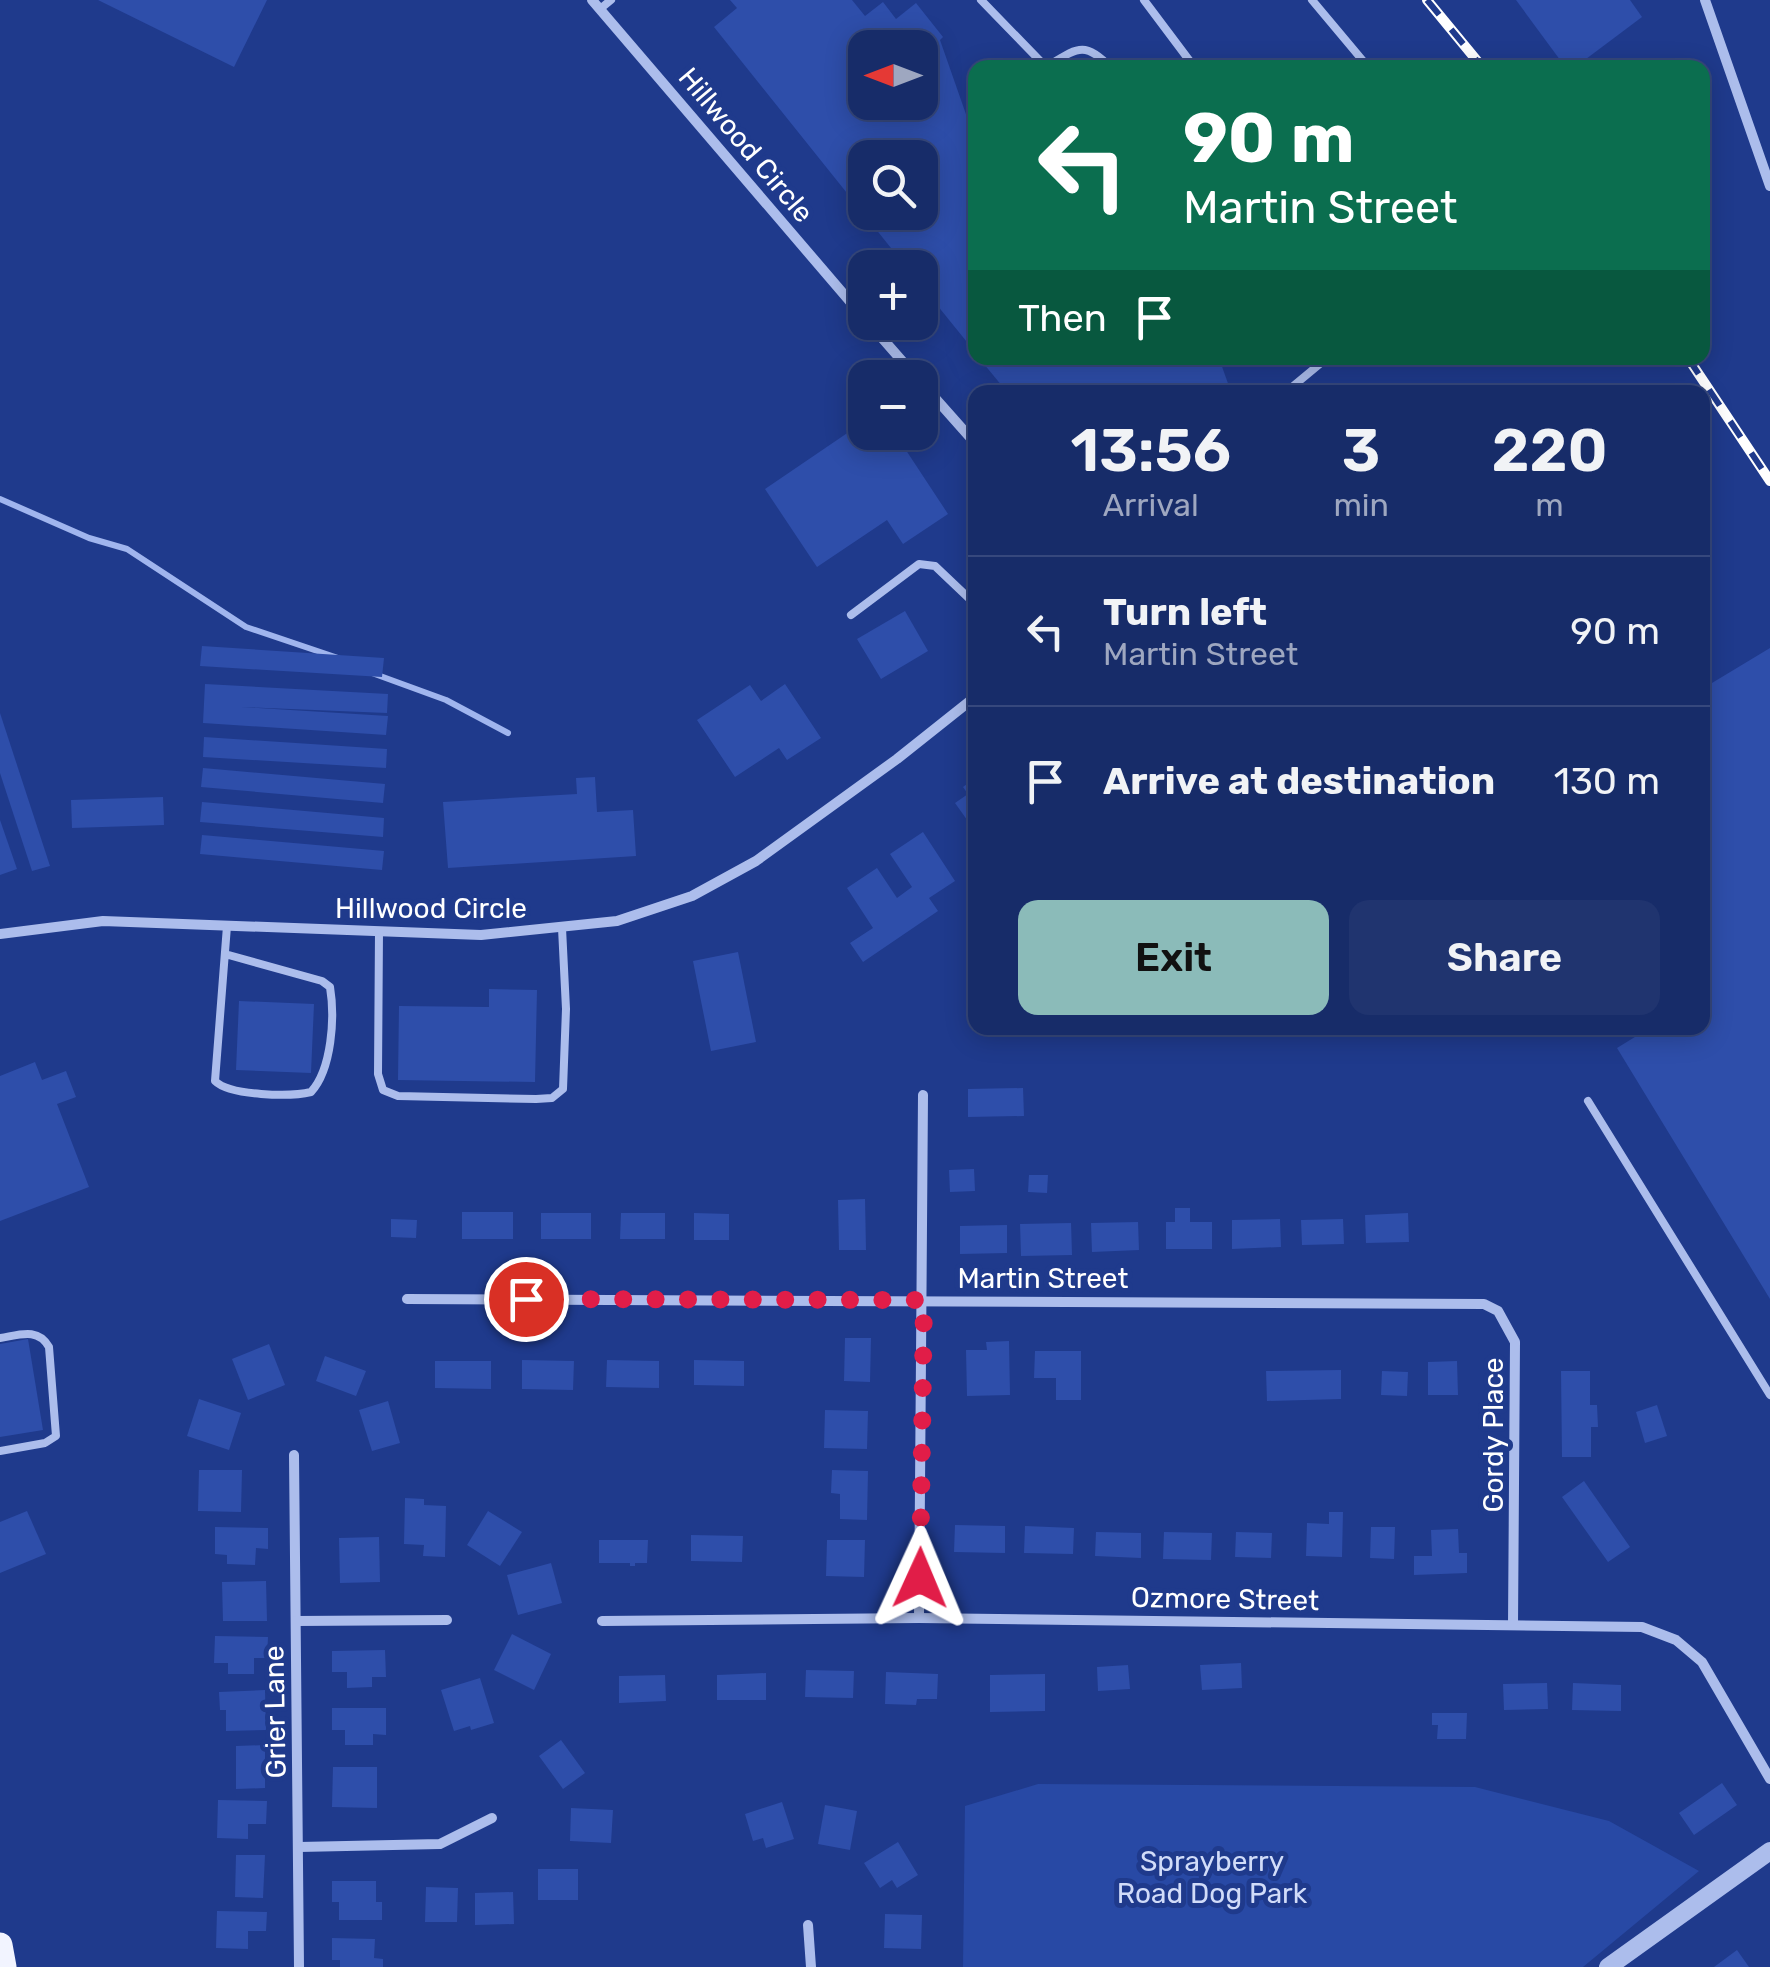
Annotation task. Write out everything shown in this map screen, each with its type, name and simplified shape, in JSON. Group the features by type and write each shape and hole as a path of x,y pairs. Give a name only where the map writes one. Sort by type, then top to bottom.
{"main road":[{"path":"0,1946 4,1967"}],"street":[{"path":"1705,0 1770,186"},
{"name":"Hillwood Circle","path":"596,4 848,300"},
{"name":"Hillwood Circle","path":"883,340 901,360"},
{"name":"Hillwood Circle","path":"938,401 968,435"},
{"name":"Hillwood Circle","path":"0,934 103,921 482,935 617,922 692,896 756,860 868,781 968,702"},
{"path":"919,1618 923,1095"},
{"name":"Martin Street","path":"407,1299 1438,1302"},
{"name":"Gordy Place","path":"1438,1302 1484,1304 1498,1311 1515,1342 1513,1625"},
{"name":"Grier Lane","path":"294,1456 299,1967"},
{"name":"Ozmore Street","path":"602,1621 919,1618 1642,1627 1676,1640 1702,1662 1770,1779"},
{"path":"296,1621 446,1620"},
{"path":"299,1847 440,1844 492,1818"},
{"path":"1608,1967 1770,1851"},
{"path":"808,1925 811,1967"}],"lane":[{"path":"596,4 612,0"},
{"path":"981,0 1039,60"},
{"path":"1144,0 1189,60"},
{"path":"1312,0 1361,60"},
{"path":"1058,60 1084,48 1096,51 1103,60"},
{"path":"1294,385 1319,365"},
{"path":"852,615 919,564 935,566 968,597"},
{"path":"226,954 322,981 330,987 328,1052 321,1081 311,1092 272,1094 222,1088 216,1082 228,926"},
{"path":"379,932 378,1074 383,1090 398,1096 536,1099 552,1098 563,1089 566,1009 562,928"},
{"path":"1588,1102 1770,1395"},
{"path":"0,1338 32,1332 50,1347 56,1436 45,1443 0,1451"}],"green space":[{"name":"Sprayberry Road Dog Park","path":"1038,1784 1475,1787 1609,1821 1699,1871 1583,1967 963,1967 965,1806"}],"building":[{"path":"98,0 267,0 234,67"},
{"path":"730,0 852,0 865,16 883,2 896,19 916,3 937,30 848,30 848,120 938,120 938,31 943,37 940,40 968,120 968,343 938,306 938,250 893,250 877,230 938,230 938,140 848,140 848,194 714,27 737,8"},
{"path":"1516,0 1630,0 1642,17 1585,60 1560,60"},
{"path":"985,365 1221,365 1229,385 1001,385"},
{"path":"848,433 848,450 906,450 948,514 903,544 887,520 817,567 765,489"},
{"path":"905,611 928,651 881,679 857,639"},
{"path":"202,646 384,658 382,677 200,666"},
{"path":"1770,648 1770,1299 1617,1048 1638,1035 1710,1035 1710,684"},
{"path":"205,684 388,694 387,713 241,707 388,716 386,735 203,723"},
{"path":"785,684 821,738 787,760 779,748 735,777 697,720 750,685 761,701"},
{"path":"0,713 50,866 32,871 0,773"},
{"path":"204,737 387,749 386,768 203,757"},
{"path":"203,768 385,784 383,803 201,787"},
{"path":"595,777 597,812 633,810 636,856 448,868 443,802 577,794 576,778"},
{"path":"968,794 968,821 955,803"},
{"path":"163,797 164,825 72,828 71,800"},
{"path":"202,802 384,818 383,837 200,822"},
{"path":"0,820 17,869 0,875"},
{"path":"923,832 955,881 929,898 938,911 863,962 850,943 873,928 847,888 877,868 897,898 912,887 890,854"},
{"path":"202,835 384,851 382,870 200,854"},
{"path":"738,952 756,1042 711,1051 693,961"},
{"path":"489,989 537,990 535,1082 398,1080 399,1006 489,1007"},
{"path":"239,1001 314,1004 311,1073 236,1070"},
{"path":"35,1062 42,1080 66,1071 76,1097 57,1104 89,1187 0,1221 0,1076"},
{"path":"1023,1088 1024,1116 968,1117 968,1089"},
{"path":"974,1169 975,1191 950,1192 949,1170"},
{"path":"1029,1175 1048,1175 1047,1193 1028,1192"},
{"path":"865,1199 866,1250 839,1250 838,1200"},
{"path":"1175,1208 1190,1208 1190,1222 1212,1222 1212,1249 1166,1249 1166,1222 1175,1222"},
{"path":"462,1212 513,1212 513,1239 462,1239"},
{"path":"541,1213 591,1213 591,1239 541,1239"},
{"path":"621,1213 665,1213 665,1239 620,1239"},
{"path":"694,1213 729,1214 729,1240 694,1240"},
{"path":"1408,1213 1409,1242 1366,1243 1365,1215"},
{"path":"391,1219 417,1220 416,1238 391,1237"},
{"path":"1280,1219 1281,1247 1232,1249 1232,1220"},
{"path":"1343,1219 1344,1244 1302,1245 1301,1220"},
{"path":"1138,1222 1139,1250 1092,1252 1091,1223"},
{"path":"1071,1223 1072,1255 1021,1256 1020,1224"},
{"path":"1007,1225 1007,1253 960,1254 960,1226"},
{"path":"845,1338 871,1338 870,1382 844,1381"},
{"path":"28,1339 43,1430 0,1437 0,1344"},
{"path":"1009,1341 1010,1395 967,1396 966,1350 987,1350 986,1342"},
{"path":"269,1344 285,1385 248,1400 232,1359"},
{"path":"1035,1351 1081,1351 1081,1400 1056,1400 1056,1378 1034,1378"},
{"path":"325,1356 366,1371 356,1396 316,1381"},
{"path":"522,1360 574,1361 573,1390 522,1389"},
{"path":"607,1360 659,1361 659,1388 606,1387"},
{"path":"694,1360 744,1361 744,1386 694,1385"},
{"path":"435,1361 491,1361 491,1389 435,1388"},
{"path":"1457,1361 1458,1395 1428,1395 1428,1362"},
{"path":"1341,1370 1341,1399 1267,1401 1266,1371"},
{"path":"1382,1371 1408,1372 1407,1396 1381,1395"},
{"path":"1561,1371 1590,1371 1590,1405 1597,1405 1598,1427 1591,1427 1591,1457 1562,1457"},
{"path":"199,1399 241,1413 229,1450 187,1436"},
{"path":"388,1401 400,1443 372,1451 359,1410"},
{"path":"1657,1405 1667,1436 1645,1443 1636,1412"},
{"path":"825,1410 868,1411 867,1449 824,1448"},
{"path":"199,1470 242,1470 241,1512 198,1511"},
{"path":"832,1470 868,1471 867,1520 840,1519 840,1494 831,1493"},
{"path":"1584,1481 1630,1547 1608,1562 1562,1497"},
{"path":"405,1498 424,1499 424,1505 446,1506 445,1557 423,1556 424,1545 404,1544"},
{"path":"27,1511 46,1554 0,1573 0,1522"},
{"path":"488,1511 522,1532 500,1566 467,1545"},
{"path":"1329,1512 1343,1512 1342,1557 1306,1556 1307,1523 1329,1524"},
{"path":"955,1525 1005,1526 1005,1553 954,1552"},
{"path":"1025,1526 1074,1528 1073,1554 1024,1553"},
{"path":"215,1527 268,1528 268,1549 256,1548 255,1565 227,1564 227,1555 215,1554"},
{"path":"1371,1527 1395,1527 1394,1559 1370,1558"},
{"path":"1458,1529 1459,1553 1467,1553 1467,1573 1414,1575 1414,1556 1432,1556 1431,1530"},
{"path":"1096,1532 1141,1533 1141,1558 1095,1556"},
{"path":"1164,1532 1212,1533 1211,1560 1163,1559"},
{"path":"1236,1532 1272,1533 1271,1558 1235,1557"},
{"path":"691,1535 743,1536 742,1562 691,1561"},
{"path":"379,1537 380,1582 340,1583 339,1538"},
{"path":"599,1540 648,1540 647,1563 599,1563"},
{"path":"827,1540 865,1540 864,1577 826,1576"},
{"path":"551,1563 562,1603 518,1615 507,1575"},
{"path":"266,1581 267,1621 223,1621 222,1582"},
{"path":"512,1634 551,1654 534,1690 494,1670"},
{"path":"215,1636 268,1637 267,1658 254,1658 254,1674 228,1674 228,1663 214,1663"},
{"path":"385,1650 386,1677 372,1677 372,1687 347,1688 347,1672 332,1672 332,1651"},
{"path":"1241,1663 1242,1688 1202,1690 1200,1665"},
{"path":"1128,1665 1130,1689 1098,1691 1097,1667"},
{"path":"806,1670 854,1671 853,1698 805,1697"},
{"path":"886,1672 938,1674 937,1699 917,1699 916,1705 885,1704"},
{"path":"766,1673 766,1700 717,1700 717,1675"},
{"path":"1045,1674 1045,1711 990,1712 990,1675"},
{"path":"665,1675 666,1701 619,1703 619,1676"},
{"path":"480,1678 494,1723 454,1731 441,1690"},
{"path":"1547,1683 1548,1709 1504,1710 1503,1684"},
{"path":"1573,1683 1621,1685 1621,1711 1572,1710"},
{"path":"265,1690 266,1730 226,1731 226,1710 220,1710 219,1692"},
{"path":"332,1708 386,1708 386,1735 373,1734 373,1745 345,1745 345,1730 332,1730"},
{"path":"1432,1713 1467,1713 1466,1739 1437,1739 1438,1725 1432,1725"},
{"path":"561,1740 585,1773 563,1789 539,1756"},
{"path":"265,1745 265,1788 236,1789 236,1746"},
{"path":"333,1767 377,1767 377,1808 332,1807"},
{"path":"1722,1783 1737,1805 1694,1835 1679,1813"},
{"path":"218,1800 267,1801 266,1824 248,1824 248,1839 217,1838"},
{"path":"782,1802 794,1839 766,1848 763,1838 753,1841 745,1814"},
{"path":"825,1805 857,1811 850,1850 818,1844"},
{"path":"571,1808 613,1810 611,1843 570,1841"},
{"path":"898,1842 918,1875 897,1888 892,1880 880,1888 864,1863"},
{"path":"236,1855 265,1855 263,1898 235,1897"},
{"path":"538,1869 578,1869 578,1900 538,1900"},
{"path":"332,1881 376,1881 376,1902 382,1902 382,1920 339,1920 339,1902 332,1902"},
{"path":"426,1887 458,1888 457,1922 425,1922"},
{"path":"513,1892 514,1924 475,1925 475,1893"},
{"path":"217,1911 267,1912 266,1931 248,1931 248,1949 216,1948"},
{"path":"885,1914 922,1915 921,1949 884,1948"},
{"path":"332,1938 375,1939 374,1958 383,1959 383,1967 340,1967 340,1960 332,1960"},
{"path":"1737,1950 1749,1967 1714,1967"}],"waterway":[{"path":"0,499 89,538 127,549 246,627 338,658"},
{"path":"372,673 446,700 508,733"}],"railway":[{"path":"1427,0 1476,60"},
{"path":"1693,365 1706,385"},
{"path":"1710,391 1770,481"}],"route":[{"path":"526,1299 924,1300 920,1578"}]}
